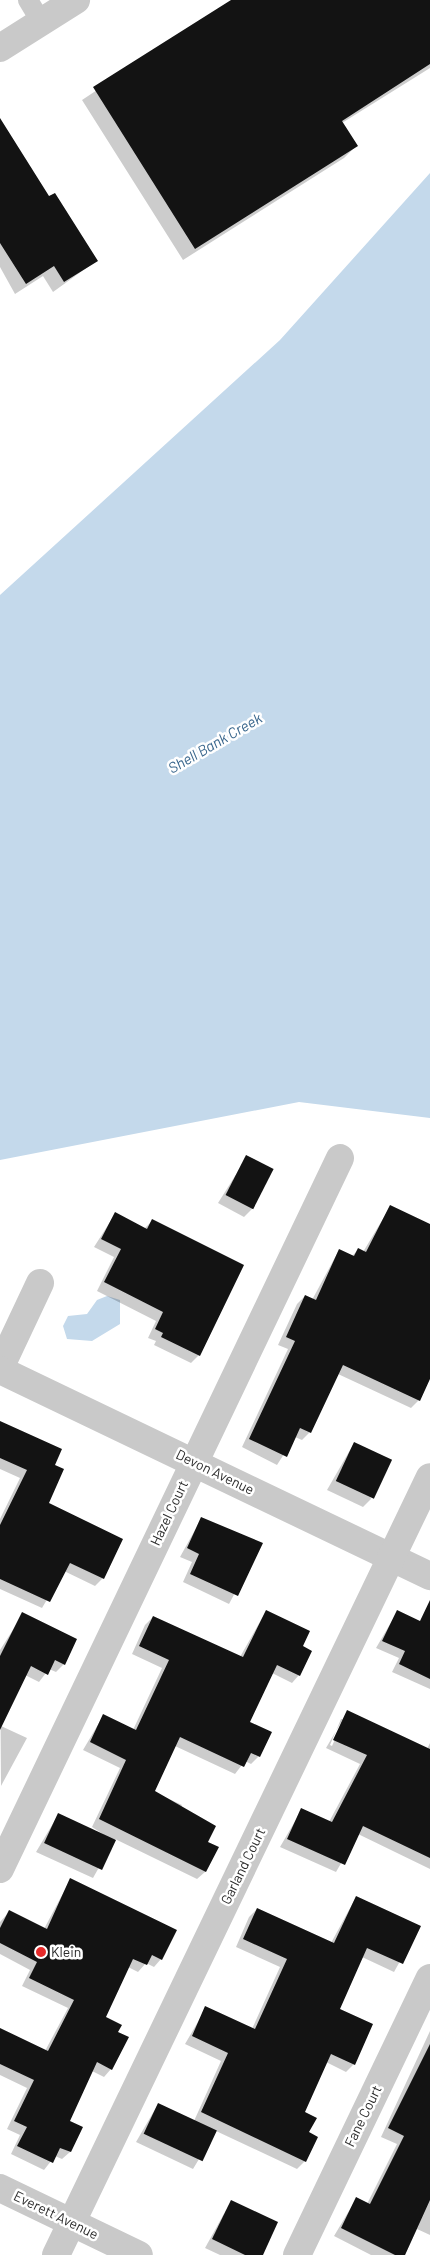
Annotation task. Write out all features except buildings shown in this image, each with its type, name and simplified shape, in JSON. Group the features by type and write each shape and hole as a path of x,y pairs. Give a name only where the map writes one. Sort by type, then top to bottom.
{"street":[{"path":"0,48 34,11 76,0"},
{"name":"Hazel Court","path":"0,1869 340,1158"},
{"path":"0,1369 40,1283"},
{"name":"Devon Avenue","path":"0,1369 430,1576"},
{"name":"Garland Court","path":"56,2255 430,1477"},
{"name":"Fane Court","path":"297,2255 430,1978"},
{"name":"Everett Avenue","path":"0,2188 139,2255"}],"water":[{"name":"Shell Bank Creek","path":"430,173 430,1118 299,1102 0,1160 0,595 280,340"},
{"path":"107,1296 120,1300 120,1324 92,1341 67,1339 63,1326 68,1316 87,1314 97,1300"}],"place":[{"name":"Klein","path":"41,1952"}]}
